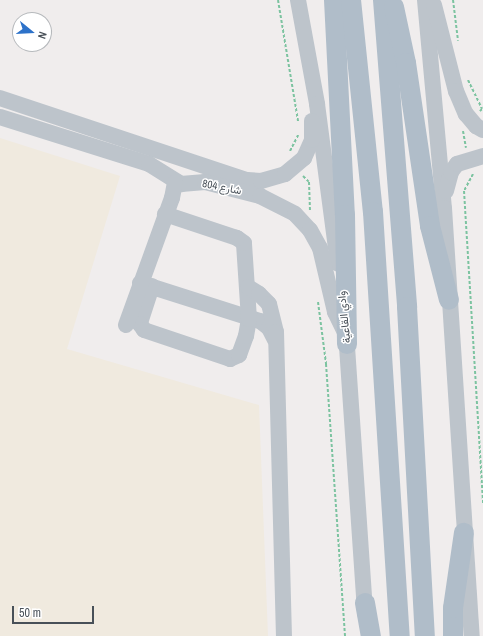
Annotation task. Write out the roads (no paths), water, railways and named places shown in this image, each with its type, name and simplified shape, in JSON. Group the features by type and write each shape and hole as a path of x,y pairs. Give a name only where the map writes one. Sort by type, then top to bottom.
{"main road":[{"path":"334,0 345,215 347,339"},
{"path":"351,0 373,220 400,636"},
{"path":"383,0 407,307 425,636"},
{"path":"392,0 406,63 430,226 449,300"},
{"path":"454,636 453,608 464,534"},
{"path":"365,603 371,636"}],"street":[{"name":"وادي القاعية","path":"298,0 312,71 347,339 366,636"},
{"path":"425,0 444,208 464,534 472,636"},
{"path":"432,0 456,91 470,119 483,130"},
{"name":"شارع 804","path":"0,98 247,180 273,179 294,168 307,152 314,134 308,93 312,71"},
{"path":"0,117 149,164 182,184 165,214 146,285 140,326 154,335 233,359 241,352 249,319 246,247 241,240 165,214"},
{"path":"444,208 447,185 453,168 462,161 477,157"},
{"name":"شارع 804","path":"182,184 204,182 260,196 303,222 320,248 335,312 347,339"},
{"path":"146,285 264,323 277,345"},
{"path":"126,325 146,285"},
{"path":"248,287 259,294 269,304 275,324 277,345 284,636"}]}
